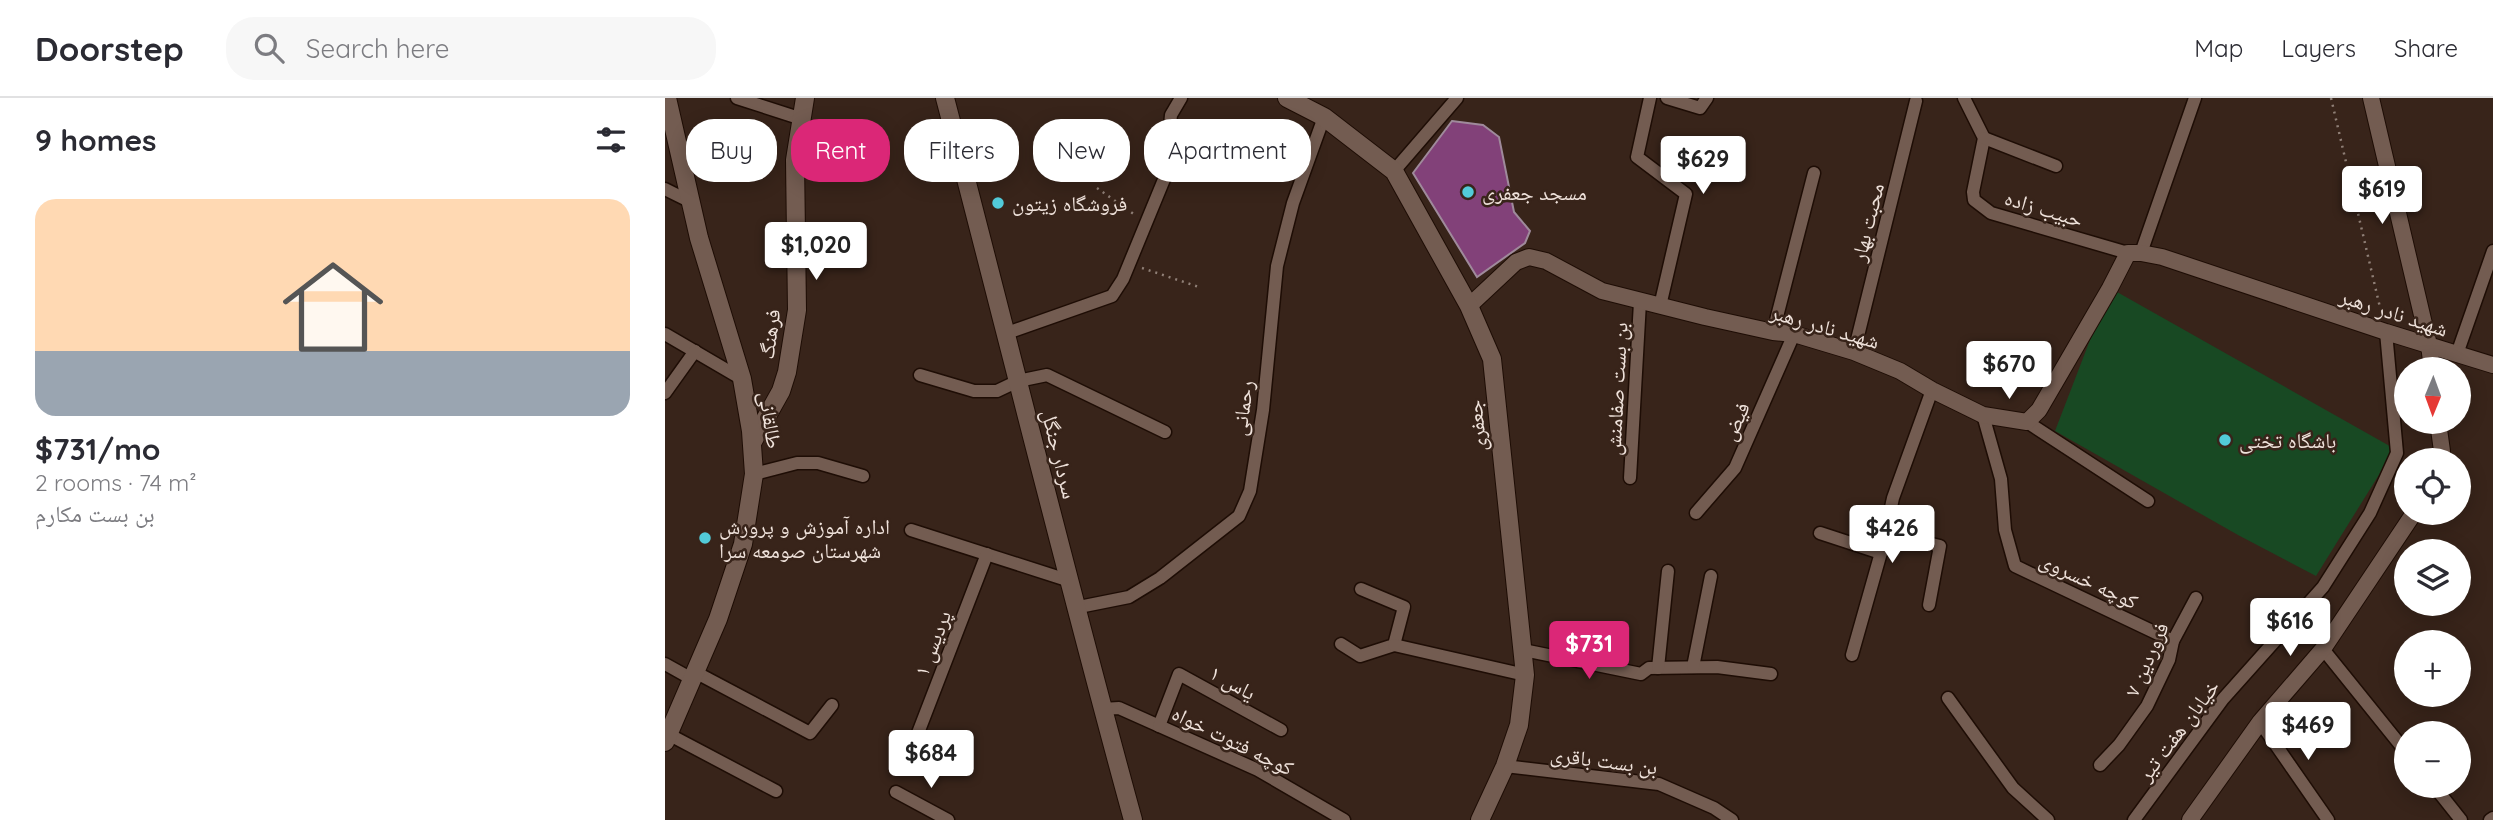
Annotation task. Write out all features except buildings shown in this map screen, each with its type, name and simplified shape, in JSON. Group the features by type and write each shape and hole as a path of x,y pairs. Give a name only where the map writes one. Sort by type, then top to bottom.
{"main road":[{"name":"طالقانی","path":"667,98 699,238 742,379 754,474 743,544 718,620 667,738"},
{"name":"فرهنگ","path":"801,119 805,98"},
{"name":"سردار جنگل","path":"945,98 1007,333 1074,608 1133,820"},
{"name":"جعفری","path":"1296,100 1324,117 1394,171 1469,306 1492,359 1525,675 1519,725 1505,766 1480,820"},
{"name":"فرهنگ","path":"752,443 781,391 797,310 796,182"}],"street":[{"path":"737,98 801,119"},
{"path":"1007,333 1112,296 1129,264 1165,177 1171,115 1181,98"},
{"path":"1394,171 1457,98"},
{"path":"1650,98 1637,157 1686,194 1660,306"},
{"path":"1667,98 1700,108 1707,98"},
{"path":"1964,98 1984,138 2056,166"},
{"path":"2148,501 2027,422 2039,410 2110,288 2134,253 2195,98"},
{"path":"2371,98 2430,357"},
{"name":"محبت بهار","path":"1854,352 1916,101"},
{"name":"رحمانی","path":"1074,608 1129,597 1160,578 1239,516 1250,491 1262,410 1277,266 1293,203 1324,117"},
{"name":"حبیب زاده","path":"1984,138 1973,192 1974,200 1991,213 2134,253"},
{"path":"1773,332 1814,173"},
{"path":"665,189 691,202"},
{"path":"2457,354 2493,251"},
{"name":"شهید نادر رهبر","path":"2134,253 2162,257 2493,365"},
{"name":"شهید نادر رهبر","path":"1469,306 1516,262 1529,257 1546,261 1602,291 1773,332 1794,334 1854,352 1900,371 1983,415 2027,422"},
{"name":"بن بست صفامنش","path":"1630,478 1640,302"},
{"name":"خیابان هفت تیر","path":"2134,820 2223,699 2323,587 2370,513 2397,453 2386,332"},
{"path":"665,334 742,379"},
{"name":"فیض","path":"1696,513 1735,468 1794,334"},
{"path":"665,393 695,351"},
{"path":"920,375 974,391 997,391 1018,380 1047,375 1165,432"},
{"path":"1852,655 1881,553 1893,498 1932,390"},
{"name":"کوچه خسروی","path":"1983,415 2001,479 2005,530 2015,566 2173,641"},
{"path":"754,474 797,463 818,463 863,476"},
{"path":"2190,820 2260,722 2323,649 2406,525"},
{"path":"911,530 1067,580"},
{"path":"1820,533 1881,553"},
{"path":"1886,533 1940,546 1929,605"},
{"name":"پردیس ۱","path":"913,746 987,554"},
{"path":"1658,668 1668,571"},
{"path":"1693,667 1711,576"},
{"path":"1361,589 1404,607 1394,645"},
{"name":"فروردین ۷","path":"2100,765 2147,706 2169,660 2173,641 2196,598"},
{"path":"1341,644 1360,656 1394,645 1525,675"},
{"path":"2323,649 2394,737"},
{"path":"1523,650 1641,674 1649,668 1693,667 1717,667 1770,674"},
{"path":"665,664 810,733 832,705"},
{"name":"یاس ۱","path":"1159,726 1179,674 1281,730"},
{"path":"1948,698 2013,788 2048,820"},
{"name":"کوچه فتوت خواه","path":"1102,709 1119,708 1258,770 1344,820"},
{"path":"2260,722 2327,820"},
{"path":"667,738 776,791"},
{"name":"بن بست باقری","path":"1505,766 1659,784 1714,808 1732,820"},
{"path":"896,792 948,820"},
{"path":"2444,798 2461,820"}],"path":[{"path":"2331,98 2386,332"},
{"path":"1097,188 1147,223"},
{"path":"1129,264 1199,287"}],"green space":[{"name":"باشگاه تختی","path":"2110,288 2394,451 2316,576 2055,431"}],"place":[{"name":"مسجد جعفری","path":"1468,192"},
{"name":"فروشگاه زیتون","path":"998,203"},
{"name":"باشگاه تختی","path":"2225,440"},
{"name":"اداره آموزش و پرورش شهرستان صومعه سرا","path":"705,538"}]}
